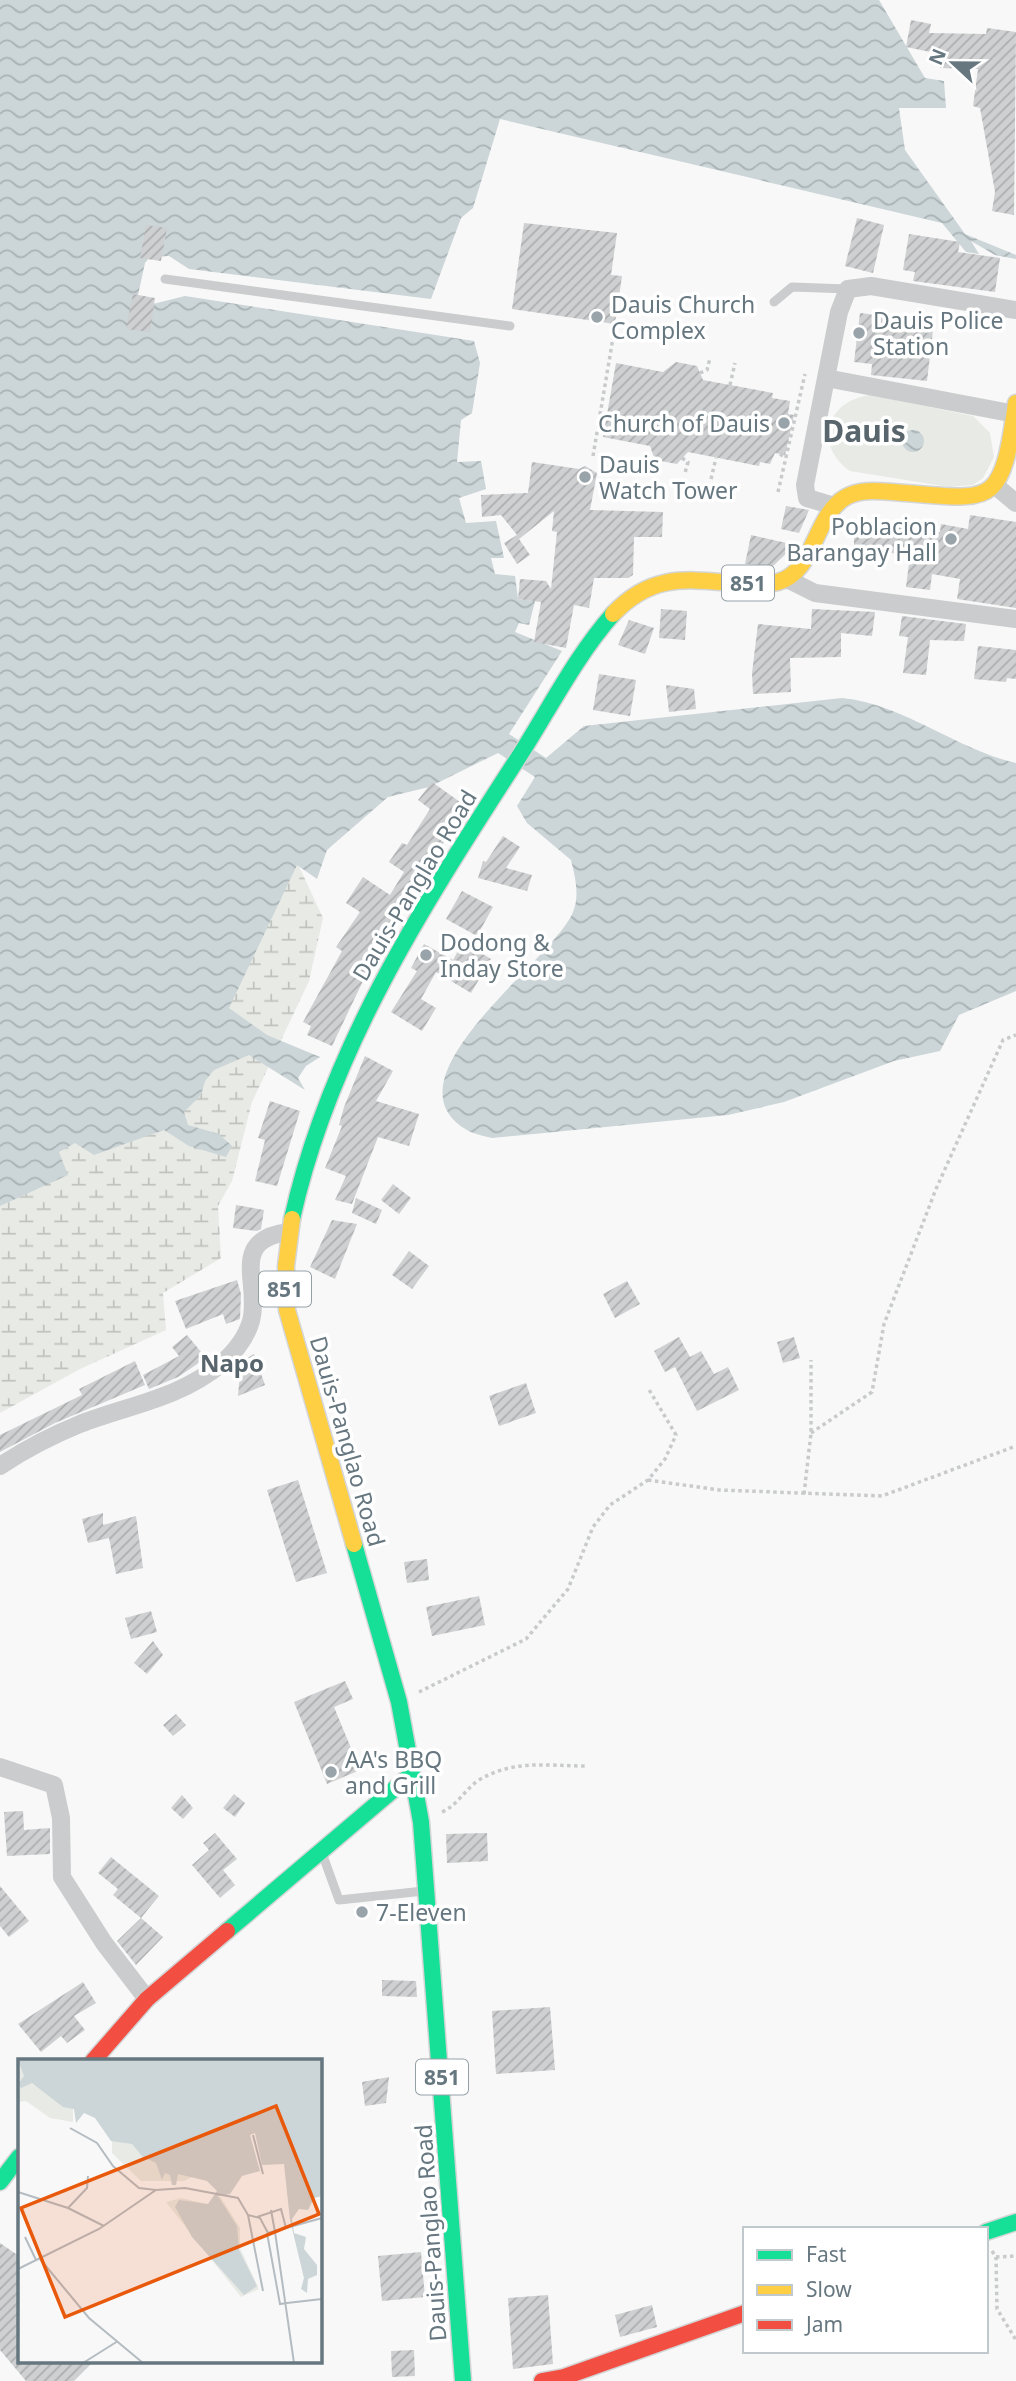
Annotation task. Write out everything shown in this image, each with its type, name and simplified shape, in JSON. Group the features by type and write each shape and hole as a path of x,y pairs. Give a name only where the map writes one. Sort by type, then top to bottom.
{"main road":[{"path":"834,506 855,493 865,491 953,498 983,495 998,487 1008,466 1016,410"},
{"name":"851","path":"787,579 803,561 821,522 834,506"},
{"name":"Dauis-Panglao Road","path":"463,2381 421,1822 399,1702 296,1345 284,1284 288,1233 324,1113 357,1029 389,968 603,625 636,592 657,583 765,583 787,579"},
{"path":"95,2059 147,1999 412,1774"},
{"path":"0,2182 18,2158"},
{"path":"988,2231 1016,2222"},
{"path":"542,2381 564,2377 743,2314"}],"street":[{"path":"834,506 807,498 805,485 839,312 848,289 871,286 1016,310"},
{"path":"826,378 1016,410"},
{"path":"998,487 1016,503"},
{"path":"787,579 802,590 815,593 1016,620"},
{"path":"0,1466 81,1424 164,1398 220,1364 243,1340 252,1318 250,1264 253,1254 263,1238 288,1233"},
{"path":"0,1768 54,1784 61,1818 62,1877 104,1943 147,1999"}],"lane":[{"path":"165,279 510,326"},
{"path":"774,302 792,287 848,289"},
{"path":"321,1851 339,1900 428,1891"}],"path":[{"path":"593,456 613,338"},
{"path":"700,373 707,370 710,358"},
{"path":"730,385 735,363"},
{"path":"779,492 806,374"},
{"path":"603,399 609,401"},
{"path":"790,414 797,414"},
{"path":"780,454 786,458"},
{"path":"682,458 688,462 685,473"},
{"path":"711,479 716,458"},
{"path":"811,1433 872,1392 884,1324 936,1189 1003,1040 1016,1035"},
{"path":"804,1494 811,1433 811,1360"},
{"path":"399,1702 526,1639 568,1589 593,1527 610,1504 648,1480 665,1459 676,1435 648,1388"},
{"path":"648,1480 719,1490 882,1496 1016,1446"},
{"path":"421,1822 452,1807 477,1782 508,1766 587,1766"},
{"path":"988,2245 996,2257 997,2309 1016,2340"},
{"path":"996,2257 1016,2256"}],"green space":[{"path":"871,395 973,416 990,433 994,457 983,478 973,485 949,487 850,471 831,449 830,425 835,414 844,405"},
{"path":"298,864 323,918 309,981 252,1102 232,1181 218,1206 221,1258 163,1293 166,1330 80,1369 0,1413 0,1156"}],"water":[{"path":"0,0 879,0 925,78 944,81 946,108 899,108 905,150 965,234 1016,255 1016,259 995,255 971,241 979,254 966,252 942,223 500,119 473,208 461,218 431,299 189,269 169,256 150,257 145,263 138,295 153,304 185,296 474,341 480,363 472,413 461,420 457,462 481,461 486,489 459,498 466,523 496,521 504,558 491,558 495,574 515,576 518,599 535,601 529,625 519,623 515,632 562,651 509,734 546,758 584,726 842,698 887,709 972,748 1016,763 1016,991 959,1015 940,1051 894,1061 784,1102 728,1115 492,1138 467,1130 446,1108 444,1081 457,1051 480,1020 560,933 573,912 576,899 571,860 527,823 517,806 535,777 498,753 429,787 388,797 327,850 317,879 297,865 229,1008 267,1035 320,1057 306,1066 298,1078 305,1090 249,1055 214,1070 205,1081 201,1095 184,1112 188,1125 219,1134 232,1146 226,1157 189,1146 164,1130 94,1155 75,1143 59,1152 68,1175 0,1206"},
{"path":"913,430 921,433 924,441 921,449 913,452 905,449 902,441 905,433"}],"building":[{"path":"911,20 931,24 929,33 986,34 987,28 1016,32 1014,215 992,211 995,192 980,108 973,106 978,69 940,68 940,54 906,47"},
{"path":"857,218 884,225 873,273 845,266"},
{"path":"524,223 617,233 611,275 622,276 615,324 512,309"},
{"path":"146,225 167,228 161,261 140,258"},
{"path":"909,234 960,242 958,252 1000,258 995,292 913,281 915,272 903,270"},
{"path":"133,294 155,298 150,332 126,329"},
{"path":"860,313 934,322 927,381 871,375 872,364 854,362"},
{"path":"676,362 697,366 703,380 773,393 772,398 790,401 788,414 794,415 785,455 775,453 770,464 760,462 759,466 688,452 677,464 655,460 650,446 603,437 616,363 663,372"},
{"path":"532,462 579,469 585,466 597,473 590,510 663,512 662,537 634,537 633,575 628,578 594,578 589,608 574,605 566,648 534,642 541,602 518,599 520,579 546,581 551,589 557,532 552,531 554,511 519,539 530,555 517,564 504,543 517,535 501,515 482,517 481,495 528,493"},
{"path":"786,506 809,510 799,533 781,529"},
{"path":"970,515 1016,522 1016,608 957,599 960,579 932,574 930,590 906,587 910,555 854,549 854,524 872,523 940,532 941,524 968,529"},
{"path":"751,535 791,544 790,550 773,566 745,564"},
{"path":"661,609 687,611 685,640 659,638"},
{"path":"812,609 875,612 872,636 841,633 841,657 790,658 791,692 753,694 752,673 758,624 811,629"},
{"path":"902,616 966,624 964,641 930,640 926,675 903,673 908,637 899,636"},
{"path":"629,620 654,628 645,654 618,645"},
{"path":"978,646 1016,650 1016,679 1007,678 1006,682 974,679"},
{"path":"599,674 636,680 630,716 593,710"},
{"path":"666,685 694,689 696,709 669,712"},
{"path":"432,782 467,807 433,859 428,865 421,863 419,868 423,870 383,939 332,1046 307,1035 311,1026 303,1022 342,951 336,947 360,912 346,903 363,877 390,895 404,872 389,862 402,843 407,845 430,809 418,800"},
{"path":"503,836 520,847 506,868 532,875 527,891 478,878 483,861 486,862"},
{"path":"462,891 493,907 477,936 446,919"},
{"path":"463,942 491,959 471,993 436,972 421,999 436,1008 422,1031 391,1012 417,971 411,968 424,944 453,960"},
{"path":"365,1056 393,1071 376,1101 419,1114 409,1146 378,1137 352,1204 335,1200 346,1176 325,1168 342,1126 339,1125 344,1107"},
{"path":"270,1101 300,1111 277,1186 255,1181 265,1140 258,1138"},
{"path":"393,1184 411,1198 399,1214 381,1200"},
{"path":"356,1198 382,1210 376,1224 352,1213"},
{"path":"236,1205 264,1210 261,1229 257,1231 233,1228"},
{"path":"332,1220 357,1224 335,1279 310,1267"},
{"path":"409,1251 429,1266 412,1289 392,1275"},
{"path":"237,1280 241,1294 240,1319 226,1324 223,1314 186,1329 175,1301"},
{"path":"627,1281 640,1304 615,1318 603,1294"},
{"path":"187,1335 206,1358 178,1377 149,1389 143,1375 179,1356 172,1347"},
{"path":"679,1337 690,1357 701,1351 714,1374 728,1367 739,1390 697,1411 675,1367 665,1372 654,1351"},
{"path":"794,1337 800,1358 783,1363 777,1342"},
{"path":"254,1354 265,1385 238,1396 241,1362"},
{"path":"135,1361 145,1385 55,1423 0,1452 0,1435 82,1395 79,1389"},
{"path":"526,1383 536,1413 499,1426 489,1396"},
{"path":"298,1480 327,1573 296,1582 267,1490"},
{"path":"103,1513 103,1525 136,1516 143,1568 116,1574 109,1538 88,1543 82,1519"},
{"path":"427,1559 429,1580 407,1583 404,1562"},
{"path":"479,1596 485,1625 432,1636 426,1607"},
{"path":"151,1611 157,1632 131,1639 125,1618"},
{"path":"153,1641 163,1655 147,1674 134,1663"},
{"path":"345,1681 353,1699 334,1707 360,1770 327,1784 294,1702"},
{"path":"176,1714 186,1725 173,1736 163,1725"},
{"path":"234,1794 245,1803 235,1817 223,1808"},
{"path":"182,1795 193,1808 183,1819 171,1808"},
{"path":"23,1811 24,1830 50,1828 50,1854 7,1856 4,1812"},
{"path":"215,1833 237,1859 223,1870 235,1885 220,1898 192,1865 209,1850 203,1843"},
{"path":"487,1833 488,1861 447,1863 446,1834"},
{"path":"111,1857 159,1896 141,1918 113,1895 118,1889 98,1873"},
{"path":"0,1886 29,1921 9,1937 0,1926"},
{"path":"141,1918 163,1937 136,1965 117,1941"},
{"path":"382,1980 416,1981 417,1997 382,1996"},
{"path":"83,1982 96,2003 74,2016 85,2030 67,2043 61,2036 41,2052 18,2024"},
{"path":"550,2007 555,2070 496,2074 492,2011"},
{"path":"389,2077 386,2103 365,2106 362,2082"},
{"path":"0,2243 18,2255 18,2364 91,2364 74,2381 26,2381 0,2350"},
{"path":"421,2252 425,2297 382,2301 378,2256"},
{"path":"548,2295 553,2364 513,2369 508,2298"},
{"path":"652,2305 657,2327 620,2337 615,2315"},
{"path":"414,2350 415,2376 392,2377 391,2351"}],"traffic: fast":[{"path":"292,1219 330,1094 385,977 450,865 564,683 613,614"},
{"path":"354,1544 399,1702 421,1822 463,2381"},
{"path":"227,1931 412,1774"},
{"path":"0,2182 18,2158"},
{"path":"988,2231 1016,2222"}],"traffic: slow":[{"path":"613,614 641,592 669,582 762,584 778,582 790,576 800,567 835,505 851,494 875,491 972,496 986,491 997,481 1005,464 1016,403"},
{"path":"292,1219 286,1266 287,1310 354,1544"}],"traffic: jam":[{"path":"95,2059 147,1999 227,1931"},
{"path":"542,2381 564,2377 743,2314"}],"place":[{"name":"Dauis Church Complex","path":"597,317"},
{"name":"Dauis Police Station","path":"859,333"},
{"name":"Church of Dauis","path":"784,423"},
{"name":"Dauis Watch Tower","path":"585,477"},
{"name":"Poblacion Barangay Hall","path":"951,539"},
{"name":"Dodong & Inday Store","path":"426,955"},
{"name":"AA's BBQ and Grill","path":"331,1772"},
{"name":"7-Eleven","path":"362,1912"}],"district":[{"name":"Dauis","path":"864,430"},
{"name":"Napo","path":"232,1362"}]}
